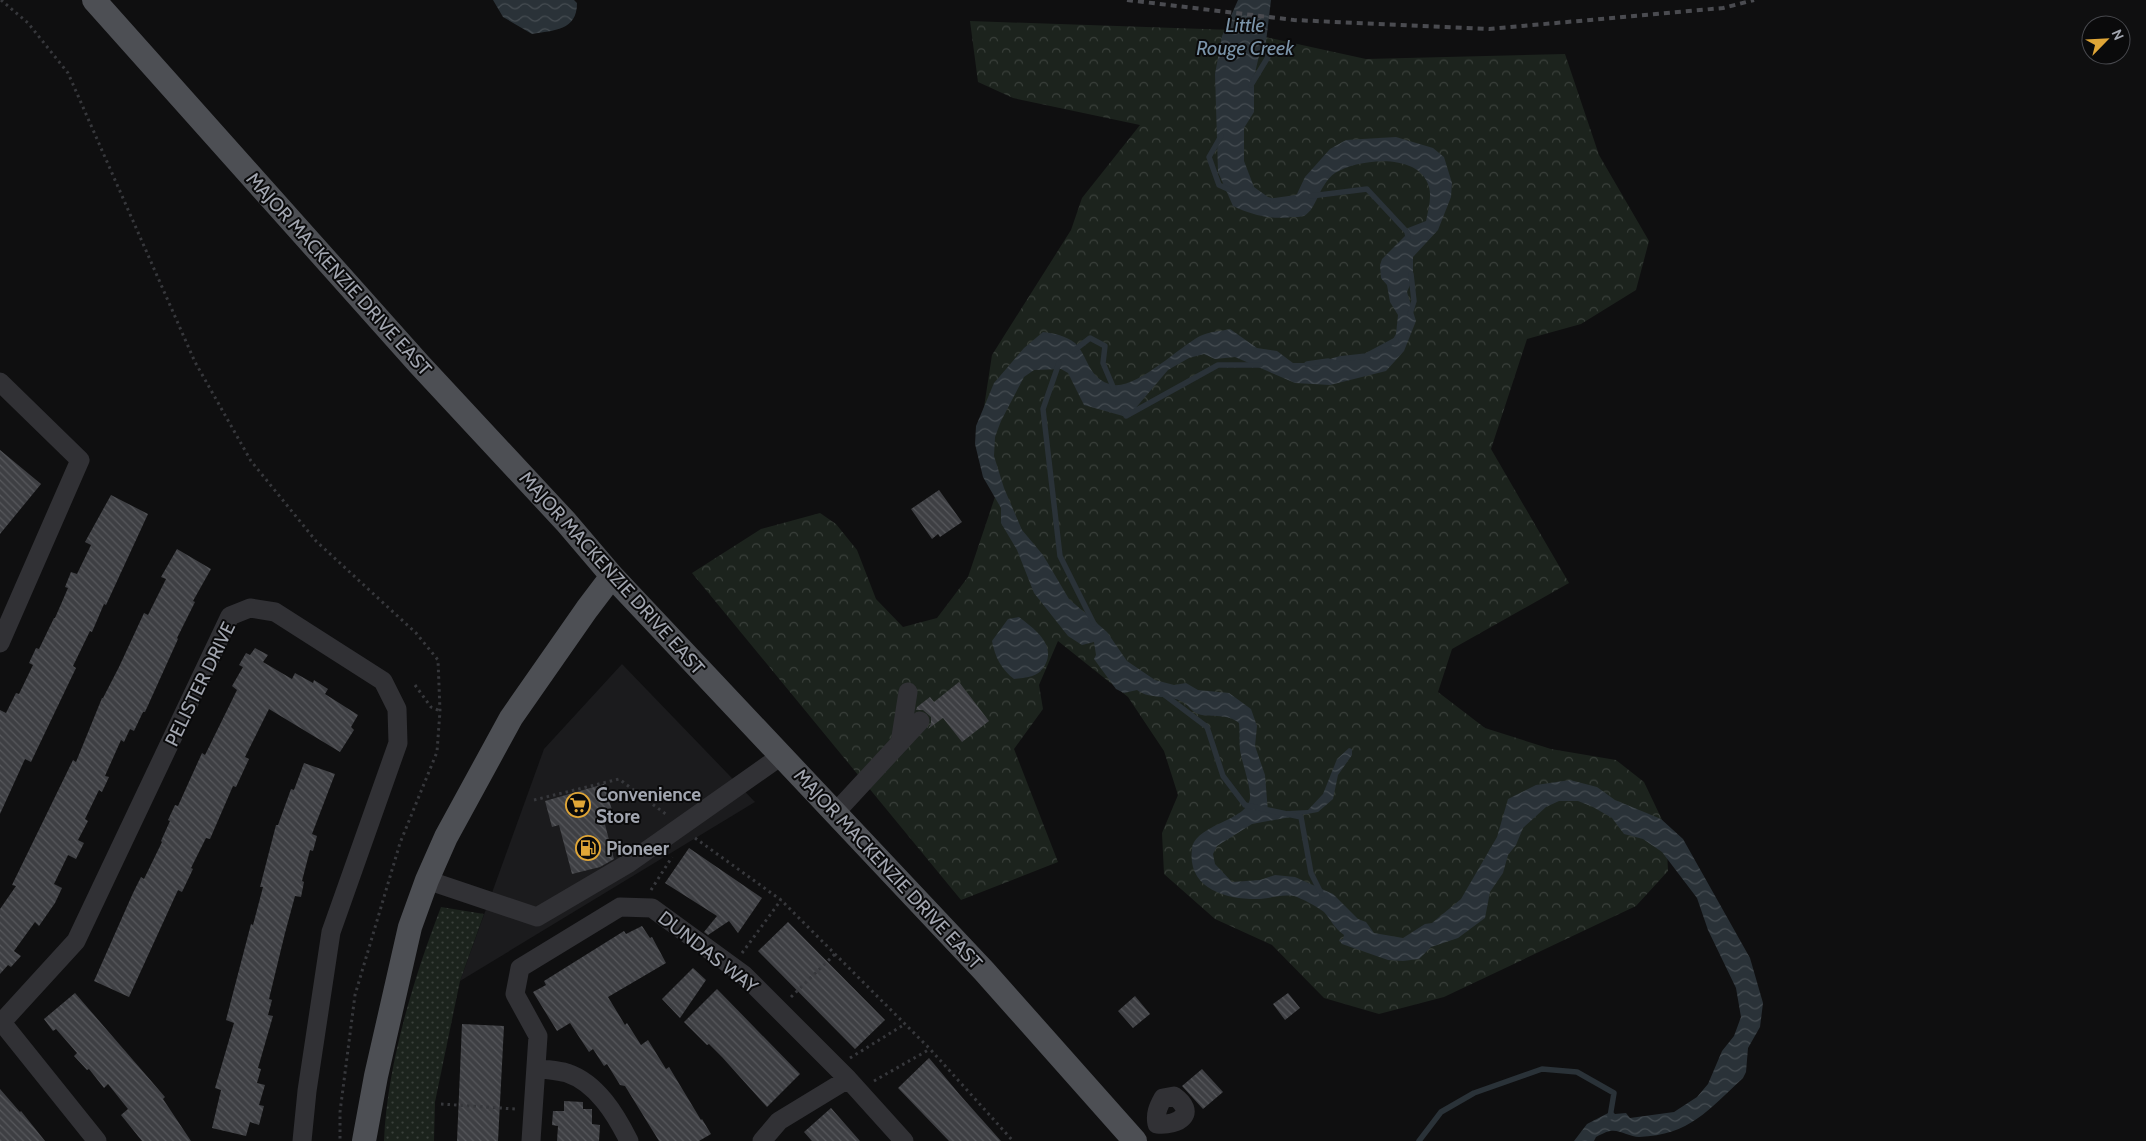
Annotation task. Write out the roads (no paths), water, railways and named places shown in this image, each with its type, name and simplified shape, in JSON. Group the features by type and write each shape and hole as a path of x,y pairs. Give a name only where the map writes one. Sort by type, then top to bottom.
{"main road":[{"name":"MAJOR MACKENZIE DRIVE EAST","path":"94,0 419,364 566,522 612,576 984,971 1135,1141"},
{"path":"364,1141 376,1076 410,927 427,880 446,837 512,718 612,576"}],"street":[{"path":"0,382 80,460 0,643"},
{"name":"PELISTER DRIVE","path":"1,1021 76,941 230,616 250,608 275,612 383,681 397,709 398,743 331,932 307,1091 302,1141"},
{"path":"900,743 908,692"},
{"path":"835,813 920,721"},
{"path":"427,880 537,917 629,863 781,756"},
{"name":"DUNDAS WAY","path":"531,1141 538,1036 515,994 520,968 620,907 652,908 744,975 848,1079 904,1141"},
{"path":"1,1021 97,1141"},
{"path":"536,1068 566,1072 586,1083 614,1112 629,1141"},
{"path":"762,1141 779,1121 848,1079"},
{"path":"1139,1141 1158,1124"}],"water":[{"path":"493,0 574,0 577,3 576,12 569,24 556,30 532,34 503,17"},
{"name":"Little Rouge Creek","path":"1238,0 1271,0 1266,42 1259,56 1254,77 1254,112 1244,128 1244,161 1254,187 1268,197 1284,201 1297,194 1305,177 1330,149 1346,140 1396,137 1433,148 1444,157 1452,183 1451,197 1438,230 1413,257 1413,278 1407,292 1416,321 1404,351 1386,371 1330,385 1295,383 1235,357 1215,359 1204,354 1189,358 1168,370 1134,410 1123,416 1084,405 1068,373 1061,369 1034,370 1024,377 1001,421 995,437 994,456 1004,488 1022,530 1043,555 1069,599 1107,632 1127,661 1155,680 1174,685 1186,683 1198,690 1229,693 1251,709 1257,726 1255,746 1265,775 1268,812 1308,810 1323,794 1337,759 1349,748 1352,749 1352,755 1338,775 1333,799 1318,812 1252,824 1217,846 1213,854 1215,864 1232,882 1260,880 1275,875 1295,877 1333,894 1358,919 1366,922 1374,933 1403,938 1425,924 1432,923 1461,899 1497,837 1508,799 1536,785 1570,780 1597,787 1615,800 1661,819 1683,839 1750,958 1763,1003 1760,1027 1748,1048 1746,1072 1743,1078 1708,1110 1685,1126 1657,1135 1639,1137 1610,1131 1596,1137 1594,1141 1574,1141 1587,1124 1612,1111 1615,1114 1626,1113 1630,1118 1674,1112 1697,1097 1708,1084 1722,1051 1734,1036 1741,1017 1736,988 1708,930 1697,898 1662,852 1643,839 1624,834 1612,818 1593,807 1578,801 1559,801 1546,807 1523,828 1516,845 1508,855 1503,873 1490,892 1485,918 1458,938 1431,947 1419,959 1403,961 1388,960 1342,944 1339,940 1343,939 1344,935 1335,927 1324,912 1297,897 1284,896 1261,899 1231,897 1220,893 1201,882 1195,873 1192,862 1192,849 1195,841 1202,834 1241,812 1247,806 1250,798 1240,750 1239,723 1230,718 1198,714 1183,702 1171,698 1148,695 1137,690 1124,693 1116,689 1094,659 1096,655 1094,642 1082,645 1068,636 1034,593 1017,550 1001,523 1001,508 983,477 975,444 976,426 994,383 1024,348 1043,332 1060,335 1075,343 1093,373 1098,378 1113,385 1134,381 1200,336 1230,329 1257,348 1277,351 1293,363 1318,363 1336,357 1352,360 1376,353 1390,344 1396,334 1398,315 1390,302 1387,285 1381,278 1380,265 1382,259 1405,236 1408,228 1426,221 1430,200 1429,187 1423,176 1414,168 1402,163 1388,161 1373,162 1359,164 1335,173 1325,183 1312,208 1304,216 1269,217 1247,212 1233,206 1218,172 1215,74 1222,36"},
{"path":"1019,617 1041,637 1048,649 1048,656 1040,672 1028,677 1014,679 999,662 992,641 1008,619"}],"waterway":[{"name":"Little Rouge Creek","path":"1251,85 1268,57 1261,40"},
{"name":"Little Rouge Creek","path":"1221,136 1209,157 1219,185 1230,190"},
{"name":"Little Rouge Creek","path":"1311,196 1367,189 1407,232 1408,237"},
{"name":"Little Rouge Creek","path":"1273,201 1294,198"},
{"name":"Little Rouge Creek","path":"1410,314 1414,301 1411,274"},
{"name":"Little Rouge Creek","path":"1072,352 1090,338 1105,346 1103,363 1114,389"},
{"name":"Little Rouge Creek","path":"1339,359 1366,356 1396,340"},
{"name":"Little Rouge Creek","path":"1307,364 1328,361"},
{"name":"Little Rouge Creek","path":"1059,363 1043,409 1060,556 1094,624"},
{"name":"Little Rouge Creek","path":"1123,409 1126,416 1218,365 1260,365"},
{"name":"Little Rouge Creek","path":"1162,693 1207,727 1223,776 1245,805 1301,817 1311,873 1322,895"},
{"path":"1419,1141 1441,1112 1474,1093 1542,1069 1577,1072 1614,1093 1610,1117"}],"railway":[{"path":"1127,0 1294,20 1489,29 1723,8 1754,0"}],"place":[{"name":"Convenience Store","path":"578,805"},
{"name":"Pioneer","path":"588,848"}]}
